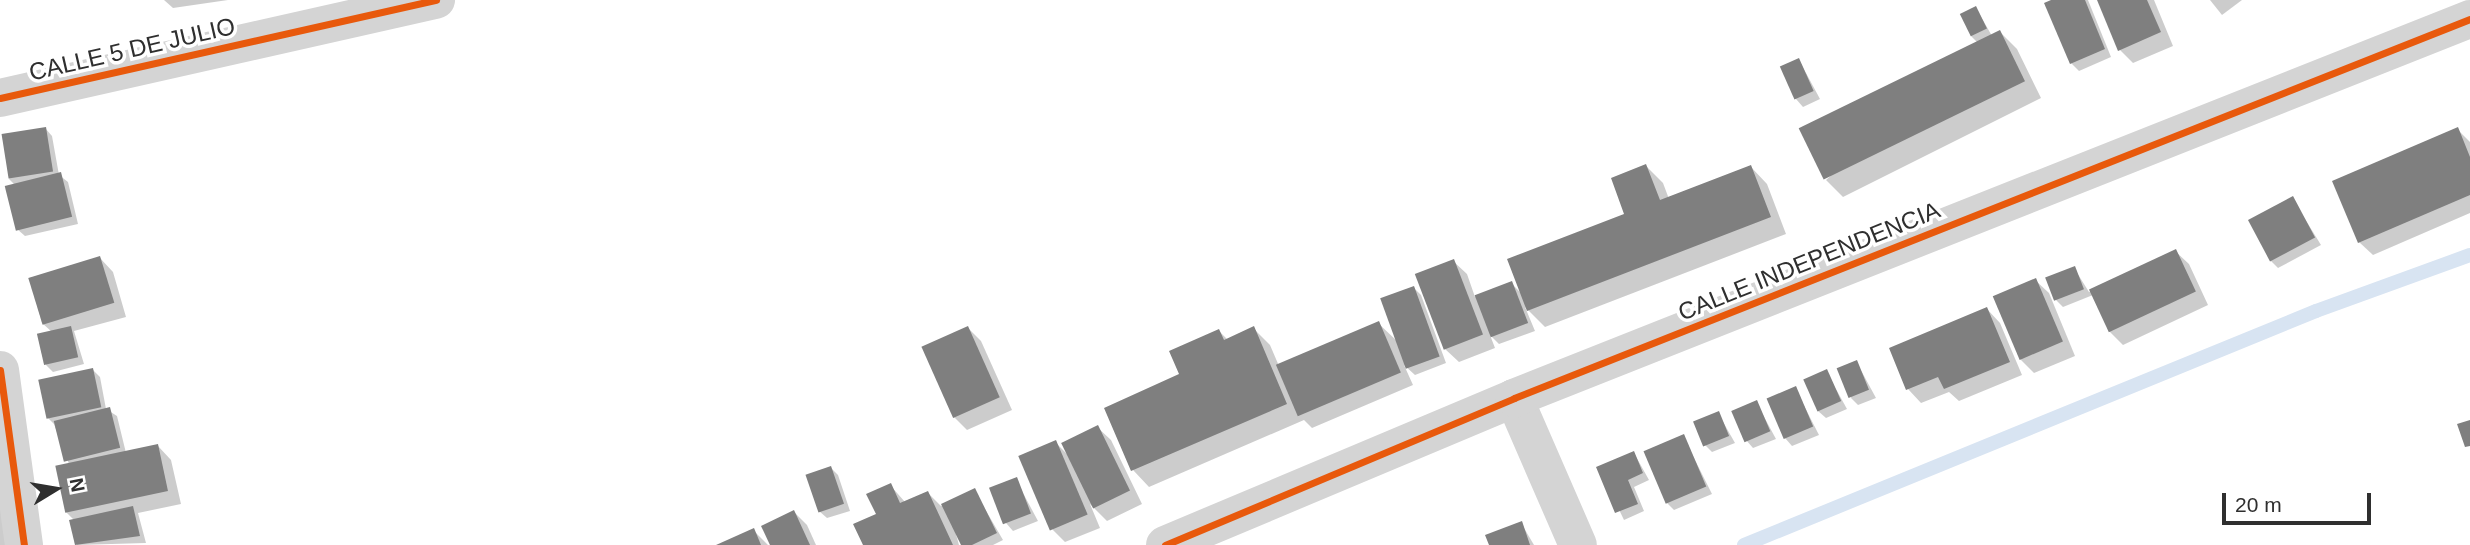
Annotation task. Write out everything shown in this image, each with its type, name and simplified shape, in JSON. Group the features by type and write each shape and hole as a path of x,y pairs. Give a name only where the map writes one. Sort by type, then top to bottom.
{"street":[{"name":"CALLE 5 DE JULIO","path":"0,98 436,0"},
{"name":"CALLE INDEPENDENCIA","path":"1166,545 1514,398 2470,19"},
{"path":"0,370 24,545"},
{"path":"1514,398 1578,545"}],"building":[{"path":"2051,0 2085,0 2105,49 2070,64 2044,3"},
{"path":"2097,0 2147,0 2161,32 2118,51"},
{"path":"1976,6 1987,28 1971,36 1960,14"},
{"path":"2000,30 2025,81 1824,179 1799,128"},
{"path":"1799,58 1814,91 1794,99 1780,67"},
{"path":"46,127 53,171 9,178 2,134"},
{"path":"2458,127 2470,157 2470,195 2358,243 2332,181"},
{"path":"1646,164 1660,200 1751,165 1771,217 1527,311 1507,259 1624,214 1611,178"},
{"path":"61,172 72,217 16,231 5,186"},
{"path":"2293,196 2315,237 2270,261 2248,220"},
{"path":"2176,249 2196,292 2109,332 2089,290"},
{"path":"100,256 114,303 43,325 28,278"},
{"path":"1454,259 1483,335 1444,350 1415,274"},
{"path":"2075,266 2084,289 2054,301 2045,277"},
{"path":"2036,278 2063,342 2020,360 1993,296"},
{"path":"1512,281 1528,323 1491,337 1475,295"},
{"path":"1414,286 1440,356 1406,369 1380,298"},
{"path":"1987,307 2010,362 1944,389 1938,377 1906,390 1889,348"},
{"path":"1379,321 1401,373 1298,416 1276,365"},
{"path":"71,326 78,357 44,365 37,334"},
{"path":"968,326 1000,397 953,418 921,347"},
{"path":"1254,326 1287,404 1131,471 1104,408 1179,374 1169,351 1219,329 1224,340"},
{"path":"1857,360 1869,390 1849,398 1837,368"},
{"path":"93,368 101,407 47,419 38,380"},
{"path":"1827,369 1841,401 1817,412 1803,380"},
{"path":"1796,386 1813,427 1784,439 1767,399"},
{"path":"1757,400 1770,431 1745,442 1731,411"},
{"path":"110,407 120,448 64,462 54,421"},
{"path":"1719,411 1729,436 1703,447 1693,421"},
{"path":"2470,420 2470,446 2465,447 2457,424"},
{"path":"1098,425 1130,491 1093,509 1061,443"},
{"path":"1684,434 1706,486 1666,504 1643,451"},
{"path":"1056,440 1088,515 1050,531 1018,456"},
{"path":"158,444 168,491 65,513 55,466"},
{"path":"1634,451 1643,473 1628,480 1638,504 1615,513 1596,467"},
{"path":"831,466 844,504 818,513 805,475"},
{"path":"1017,477 1031,513 1003,524 989,488"},
{"path":"891,483 900,503 928,491 953,545 863,545 853,524 876,514 866,494"},
{"path":"975,488 997,533 972,545 961,545 941,504"},
{"path":"133,506 140,536 75,545 69,520"},
{"path":"794,510 810,545 770,545 761,526"},
{"path":"1522,521 1530,545 1489,545 1485,535"},
{"path":"754,528 761,545 716,545"}],"waterway":[{"path":"1744,545 2316,311 2470,255"}],"cycle path":[{"path":"0,98 436,0"},
{"path":"1165,545 1514,398 2470,19"},
{"path":"0,370 24,545"}]}
